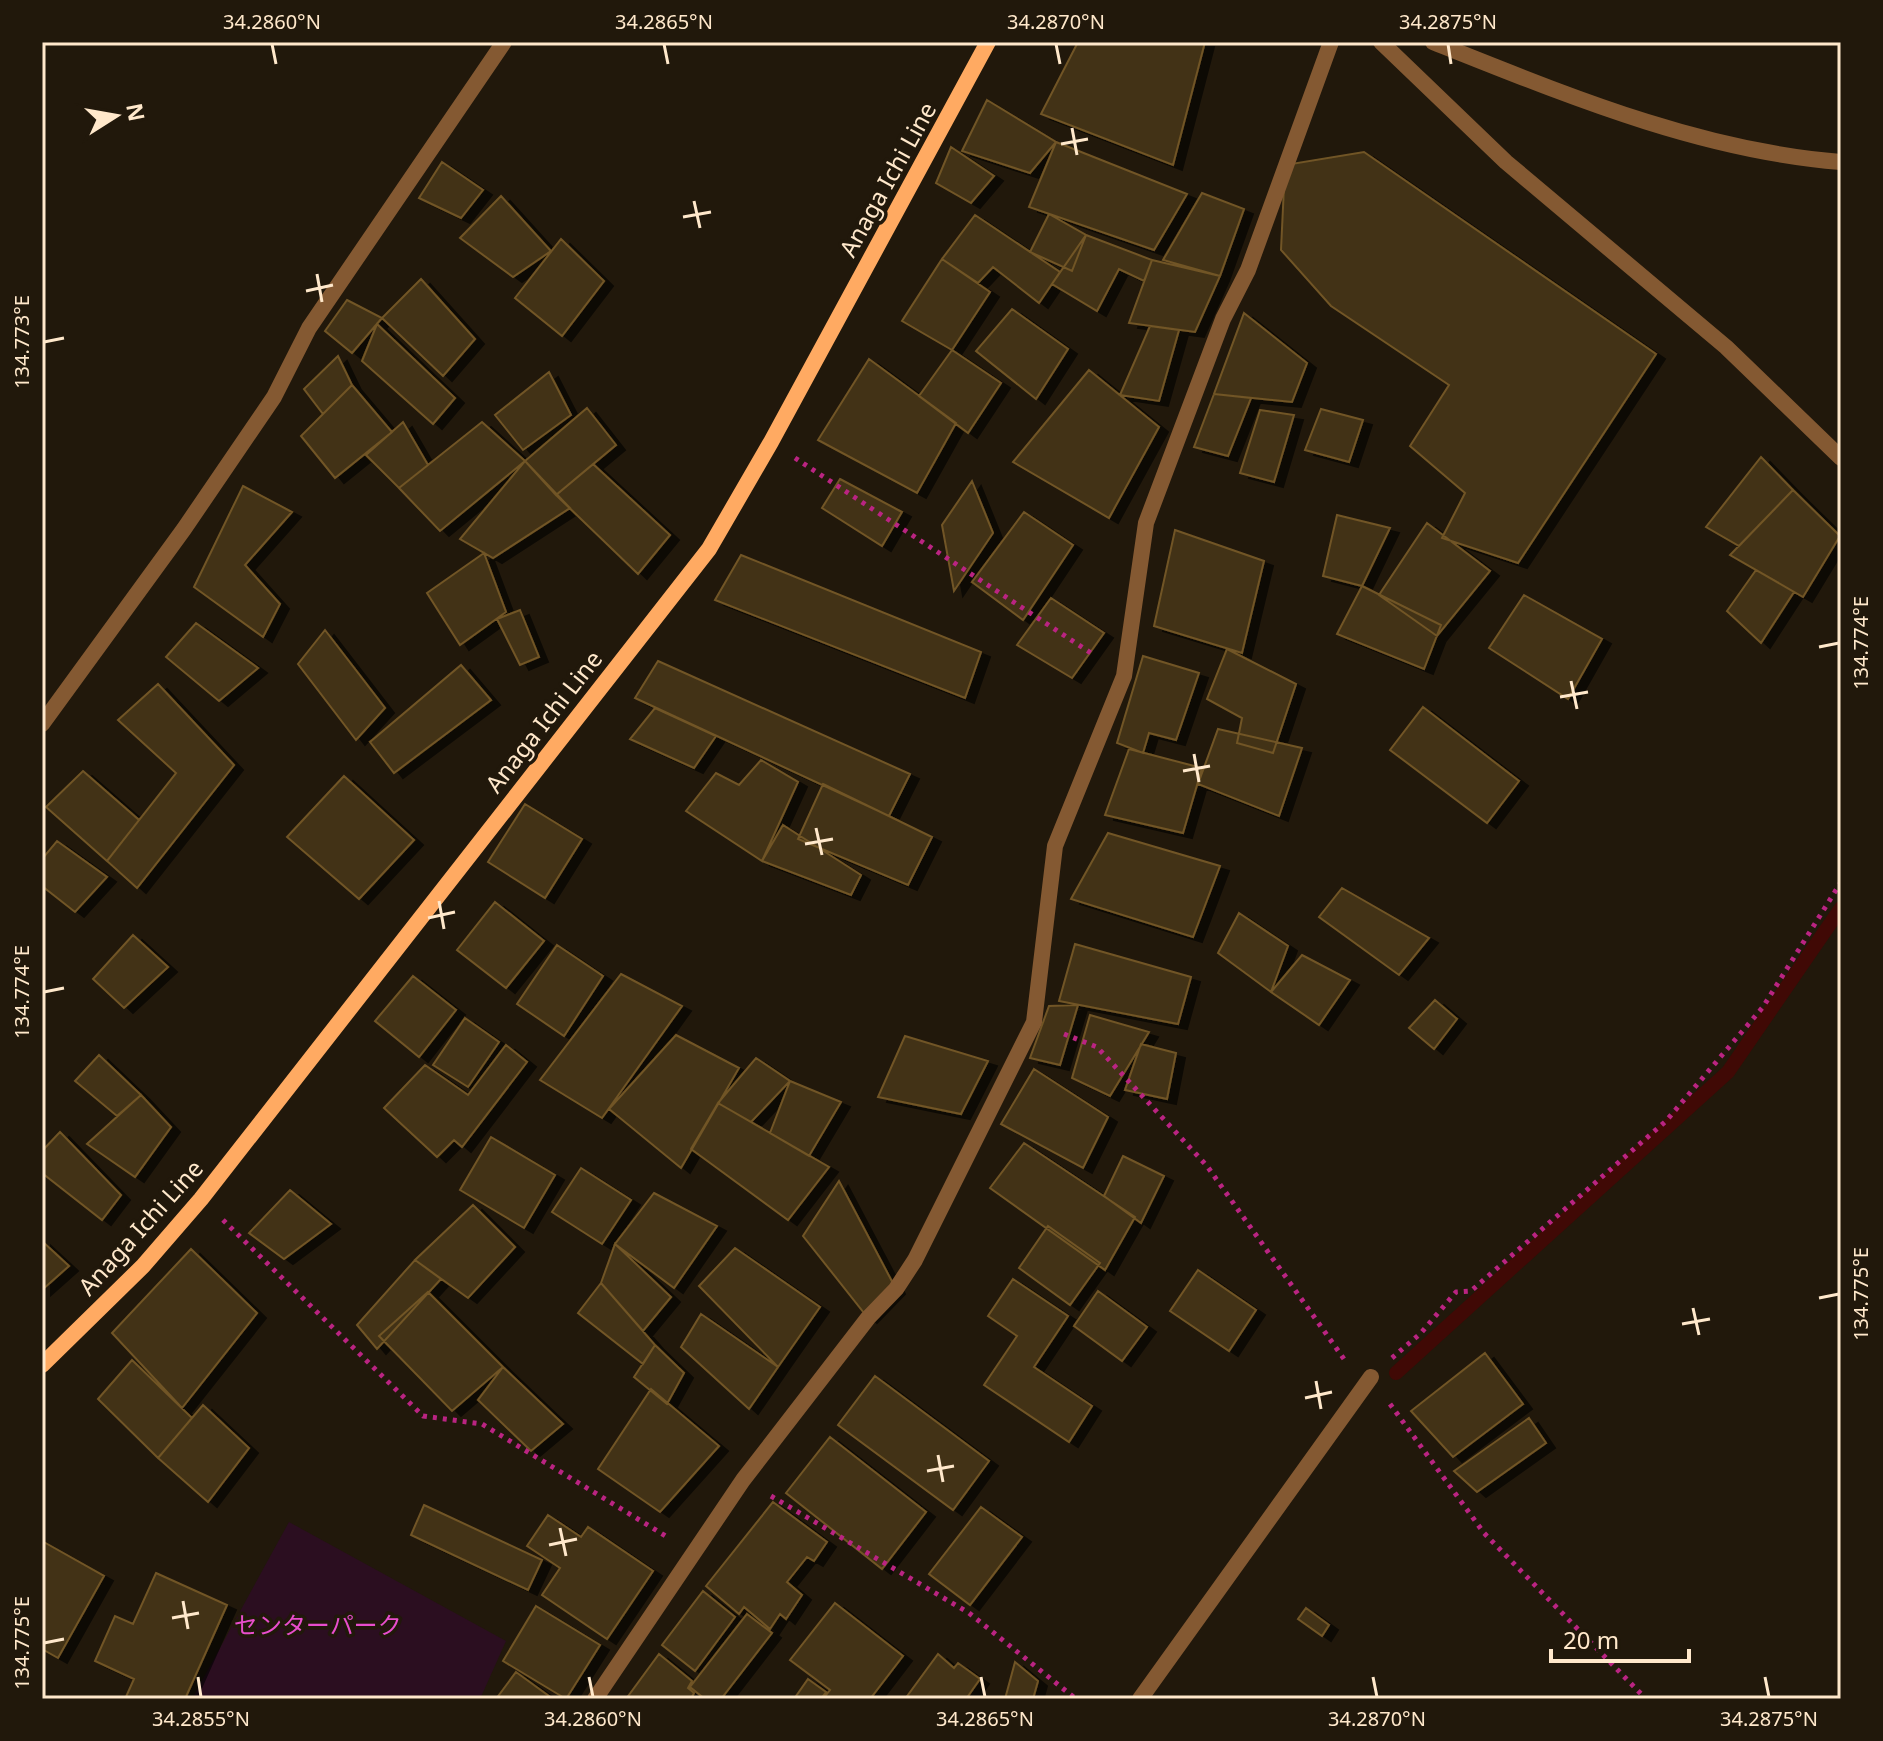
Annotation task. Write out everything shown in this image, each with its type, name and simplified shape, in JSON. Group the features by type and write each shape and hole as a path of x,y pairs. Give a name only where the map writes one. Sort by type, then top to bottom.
{"main road":[{"name":"Anaga Ichi Line","path":"42,1365 143,1266 201,1199 709,549 771,442 988,42"}],"street":[{"path":"42,724 256,424 309,328 504,42"},
{"path":"595,1699 743,1480 909,1270 1034,1022 1055,846 1124,676 1146,523 1223,319 1248,270 1331,42"},
{"path":"1381,42 1506,162 1726,347 1841,458"},
{"path":"1433,42 1612,114 1800,158 1841,162"},
{"path":"1140,1699 1371,1377"}],"path":[{"path":"771,442 1124,676"},
{"path":"1371,1377 1421,1333 1456,1292 1471,1291 1666,1121 1763,1007 1841,882"},
{"path":"1034,1022 1097,1047 1207,1166 1346,1362 1371,1377 1484,1533 1646,1699"},
{"path":"201,1199 423,1416 482,1424 694,1553"},
{"path":"743,1480 969,1613 1076,1699"}],"green space":[{"name":"センターパーク","path":"289,1522 506,1641 480,1699 192,1699"}],"building":[{"path":"1078,42 1205,42 1173,165 1041,114"},
{"path":"987,100 1056,142 1030,173 962,151"},
{"path":"1056,142 1187,194 1154,250 1029,207"},
{"path":"951,147 994,176 971,203 936,183"},
{"path":"1364,152 1656,354 1518,563 1442,538 1465,493 1410,446 1449,385 1331,306 1281,250 1285,165"},
{"path":"442,162 483,190 461,218 419,198"},
{"path":"1202,193 1244,209 1220,276 1163,260"},
{"path":"501,196 551,251 513,277 460,238"},
{"path":"1049,214 1086,235 1072,271 1030,252"},
{"path":"975,215 1060,272 1039,303 993,267 978,283 942,259"},
{"path":"1086,235 1152,260 1144,281 1119,269 1097,311 1052,284"},
{"path":"561,239 604,281 562,336 515,298"},
{"path":"942,259 990,292 952,350 902,321"},
{"path":"1152,260 1220,276 1195,332 1129,323"},
{"path":"421,279 475,339 443,376 382,318"},
{"path":"347,300 382,318 352,353 325,331"},
{"path":"1012,309 1068,349 1036,399 976,351"},
{"path":"1244,313 1307,363 1292,402 1214,394"},
{"path":"377,324 455,398 433,424 362,361"},
{"path":"1150,326 1179,330 1159,401 1120,395"},
{"path":"952,350 1001,383 968,433 919,396"},
{"path":"338,356 352,385 323,414 304,389"},
{"path":"869,359 956,423 917,493 818,440"},
{"path":"1089,370 1159,427 1109,518 1013,462"},
{"path":"549,372 571,415 523,450 495,415"},
{"path":"352,385 392,432 335,478 301,436"},
{"path":"1214,394 1251,398 1228,456 1194,447"},
{"path":"587,408 616,445 556,495 525,461"},
{"path":"1321,409 1363,420 1349,462 1305,450"},
{"path":"1260,410 1294,415 1274,482 1240,473"},
{"path":"403,422 428,465 399,488 366,455"},
{"path":"482,422 525,461 440,531 399,488"},
{"path":"1761,457 1793,490 1739,546 1706,527"},
{"path":"525,461 570,508 493,558 460,539"},
{"path":"593,464 670,535 638,574 556,495"},
{"path":"840,479 902,512 882,546 822,508"},
{"path":"972,481 993,533 954,591 942,525"},
{"path":"243,486 292,512 245,565 280,604 263,637 194,587"},
{"path":"1793,490 1840,536 1803,597 1730,555"},
{"path":"1024,512 1073,545 1023,620 972,582"},
{"path":"1337,515 1390,528 1362,586 1323,576"},
{"path":"1427,523 1490,571 1437,636 1379,595"},
{"path":"1175,530 1264,561 1242,653 1154,626"},
{"path":"484,553 506,612 460,645 427,593"},
{"path":"741,555 981,652 965,698 715,600"},
{"path":"1756,570 1794,592 1761,643 1727,611"},
{"path":"1362,586 1441,625 1424,669 1337,634"},
{"path":"1524,595 1602,639 1568,699 1489,648"},
{"path":"1051,598 1104,633 1072,678 1017,645"},
{"path":"520,610 539,657 520,665 497,619"},
{"path":"196,623 258,668 219,701 166,657"},
{"path":"325,630 385,708 356,740 298,664"},
{"path":"1227,649 1296,684 1273,753 1237,743 1242,718 1207,699"},
{"path":"1143,656 1199,673 1176,740 1149,733 1143,753 1117,743"},
{"path":"658,661 910,774 889,816 635,698"},
{"path":"461,665 491,700 394,773 370,742"},
{"path":"158,684 234,765 137,888 107,861 176,773 118,720"},
{"path":"1423,707 1519,781 1487,823 1390,750"},
{"path":"655,708 716,736 694,768 630,739"},
{"path":"1218,729 1302,748 1279,816 1198,784"},
{"path":"1129,749 1202,768 1183,833 1105,815"},
{"path":"761,760 798,782 762,861 686,811 716,773 739,785"},
{"path":"83,771 139,820 107,861 46,807"},
{"path":"344,776 414,840 359,899 287,837"},
{"path":"823,784 932,837 908,885 798,839"},
{"path":"525,804 582,839 545,898 488,862"},
{"path":"783,825 861,875 851,895 762,861"},
{"path":"1108,833 1220,866 1193,937 1071,899"},
{"path":"57,841 107,877 75,912 42,886 42,859"},
{"path":"1342,888 1429,938 1399,975 1319,917"},
{"path":"495,902 544,941 506,988 457,950"},
{"path":"1239,913 1288,946 1271,992 1218,953"},
{"path":"133,935 168,967 124,1008 93,979"},
{"path":"1075,944 1191,977 1178,1024 1059,1001"},
{"path":"557,945 603,976 564,1036 517,1004"},
{"path":"1302,955 1350,980 1319,1025 1271,992"},
{"path":"621,974 682,1006 602,1118 540,1080"},
{"path":"413,976 456,1010 419,1057 375,1021"},
{"path":"1435,1000 1457,1019 1434,1049 1409,1028"},
{"path":"1078,1005 1060,1065 1030,1058 1049,1006"},
{"path":"1090,1015 1149,1032 1110,1096 1072,1078"},
{"path":"465,1018 499,1042 468,1087 433,1065"},
{"path":"676,1035 739,1068 681,1168 609,1109"},
{"path":"905,1036 988,1061 961,1114 878,1097"},
{"path":"1141,1044 1176,1053 1167,1099 1125,1090"},
{"path":"506,1045 527,1062 462,1147 454,1140 437,1157 384,1108 425,1065 468,1095"},
{"path":"99,1055 141,1095 117,1116 75,1081"},
{"path":"756,1058 790,1081 751,1122 718,1103"},
{"path":"1034,1069 1108,1117 1083,1168 1001,1124"},
{"path":"790,1081 841,1102 809,1156 770,1133"},
{"path":"141,1095 171,1127 135,1177 87,1144"},
{"path":"718,1103 829,1167 788,1220 691,1149"},
{"path":"60,1132 121,1195 102,1220 42,1173 42,1151"},
{"path":"491,1137 555,1175 524,1228 460,1190"},
{"path":"1024,1143 1135,1217 1105,1270 990,1188"},
{"path":"1123,1156 1164,1176 1141,1223 1104,1196"},
{"path":"581,1168 631,1200 602,1244 552,1212"},
{"path":"839,1181 896,1289 868,1318 803,1236"},
{"path":"290,1190 331,1224 284,1259 249,1233"},
{"path":"654,1193 717,1226 674,1288 615,1244"},
{"path":"473,1205 515,1247 468,1298 415,1260"},
{"path":"1048,1226 1100,1263 1070,1305 1019,1268"},
{"path":"42,1241 69,1266 42,1290"},
{"path":"615,1244 671,1297 643,1331 601,1283"},
{"path":"735,1248 820,1307 778,1367 699,1286"},
{"path":"191,1249 257,1313 182,1408 112,1333"},
{"path":"415,1260 441,1279 377,1349 357,1325"},
{"path":"1198,1270 1256,1310 1229,1351 1170,1311"},
{"path":"1013,1279 1068,1316 1034,1367 1092,1406 1069,1442 984,1385 1017,1336 988,1316"},
{"path":"601,1283 655,1345 643,1364 578,1313"},
{"path":"1098,1291 1147,1327 1122,1361 1074,1326"},
{"path":"428,1292 503,1367 452,1411 379,1336"},
{"path":"701,1314 778,1367 749,1409 681,1347"},
{"path":"655,1345 684,1373 667,1404 634,1377"},
{"path":"1485,1353 1523,1404 1453,1457 1411,1411"},
{"path":"132,1360 192,1418 158,1458 98,1399"},
{"path":"503,1367 563,1424 531,1451 478,1400"},
{"path":"875,1376 989,1461 953,1510 838,1425"},
{"path":"651,1389 719,1446 660,1512 598,1469"},
{"path":"203,1405 249,1448 208,1502 158,1458"},
{"path":"1529,1418 1546,1443 1477,1492 1454,1471"},
{"path":"830,1437 926,1512 882,1569 786,1493"},
{"path":"773,1502 827,1542 814,1561 807,1557 787,1582 802,1595 786,1619 780,1614 770,1629 744,1607 739,1614 706,1586"},
{"path":"424,1505 542,1560 528,1590 411,1535"},
{"path":"981,1507 1022,1537 970,1605 929,1574"},
{"path":"548,1515 581,1537 588,1527 653,1571 607,1639 542,1595 560,1568 527,1546"},
{"path":"42,1541 104,1576 58,1658 42,1649"},
{"path":"156,1573 227,1605 185,1699 125,1699 134,1679 95,1661 115,1616 133,1624"},
{"path":"703,1591 735,1617 695,1671 662,1645"},
{"path":"835,1603 903,1656 870,1699 823,1699 830,1690 790,1660"},
{"path":"536,1606 600,1645 566,1699 503,1661"},
{"path":"1306,1608 1329,1625 1322,1636 1298,1619"},
{"path":"747,1614 772,1633 721,1699 705,1699 690,1687"},
{"path":"659,1654 692,1681 688,1688 694,1693 691,1699 626,1699"},
{"path":"938,1654 954,1668 958,1663 980,1679 966,1699 905,1699"},
{"path":"1015,1662 1038,1681 1033,1699 1005,1699"},
{"path":"516,1672 553,1699 496,1699"},
{"path":"808,1679 826,1692 821,1699 794,1699"}],"waterway":[{"path":"1396,1373 1728,1072 1841,908"}]}
